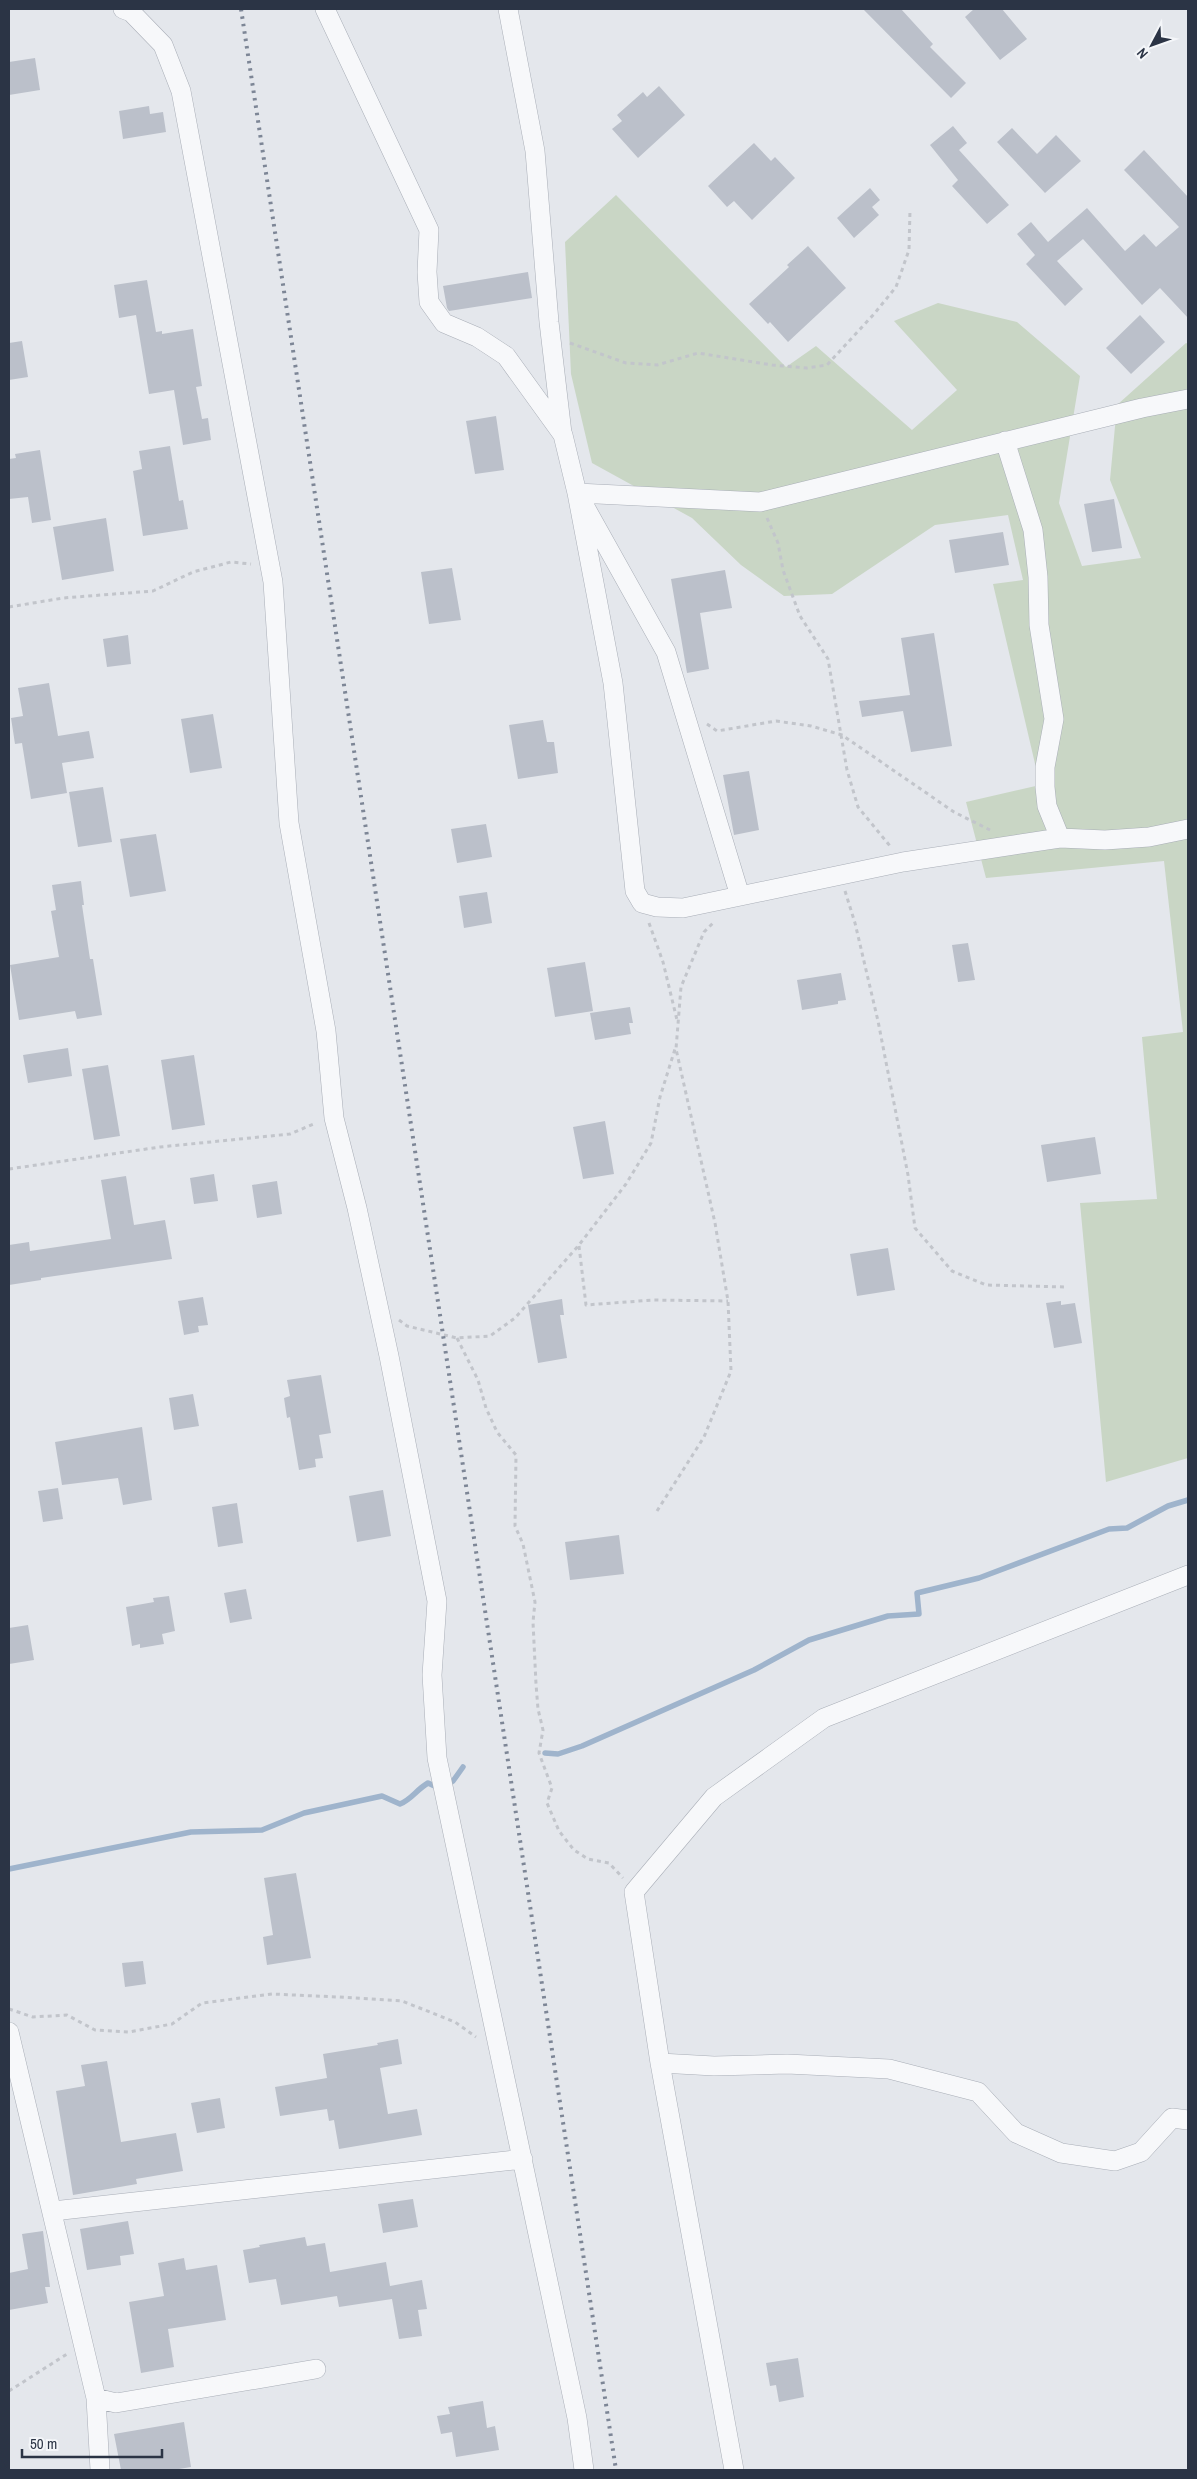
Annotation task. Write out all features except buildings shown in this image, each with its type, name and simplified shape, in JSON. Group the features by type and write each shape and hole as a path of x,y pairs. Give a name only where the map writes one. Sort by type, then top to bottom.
{"street":[{"path":"123,9 131,12 163,45 181,91 273,582 289,823 326,1031 334,1118 378,1306 437,1601 432,1675 437,1758 523,2159 576,2418 584,2470"},
{"path":"325,9 429,230 427,272 429,302 444,323 477,336 506,356 563,435"},
{"path":"508,9 535,151 551,336 563,435 577,493 613,682 635,891 642,903 657,908 683,908 903,862 1060,838 1114,840 1149,837 1188,829"},
{"path":"577,493 760,502 1142,408 1188,399"},
{"path":"1005,441 1032,530 1038,577 1039,625 1054,718 1045,767 1044,787 1047,806 1060,838"},
{"path":"577,493 666,652 740,896"},
{"path":"734,2470 660,2063 634,1892 714,1797 824,1718 1188,1575"},
{"path":"9,2032 96,2398 100,2470"},
{"path":"660,2063 714,2066 787,2064 889,2069 978,2092 1016,2133 1061,2153 1115,2162 1141,2152 1172,2118 1188,2120"},
{"path":"53,2211 523,2159"},
{"path":"96,2398 116,2403 316,2369"}],"path":[{"path":"551,336 626,363 657,365 698,353 790,367 807,368 827,364 874,314 896,286 909,250 910,210"},
{"path":"760,502 778,544 783,570 800,616 828,660 847,770 858,807 903,862"},
{"path":"9,607 63,598 153,591 193,572 231,562 270,566"},
{"path":"704,722 717,731 776,721 811,726 842,735 954,812 1016,845"},
{"path":"840,876 855,923 878,1021 908,1175 915,1228 952,1271 986,1285 1066,1287"},
{"path":"642,903 663,962 678,1024"},
{"path":"378,1306 408,1326 458,1338 490,1336 514,1318 579,1245 626,1184 651,1143 660,1097 676,1049 681,987 704,932 716,920"},
{"path":"657,1511 704,1437 731,1371 728,1301 715,1223 676,1049"},
{"path":"9,1169 160,1147 290,1134 334,1118"},
{"path":"579,1245 586,1306 653,1300 728,1301"},
{"path":"458,1338 478,1380 486,1408 496,1432 516,1456 515,1526 523,1544 535,1602 533,1622 537,1692 543,1730 539,1753 552,1788 547,1803 559,1831 574,1850 588,1859 609,1863 634,1892"},
{"path":"9,2010 33,2017 68,2015 95,2030 129,2032 172,2024 202,2003 272,1994 402,2002 455,2022 500,2053"},
{"path":"9,2391 59,2358 84,2345"}],"green space":[{"path":"616,195 786,367 816,346 912,430 957,390 894,321 938,303 1017,322 1080,376 1059,503 1082,566 1141,558 1110,480 1117,405 1186,343 1188,344 1188,1458 1106,1482 1080,1203 1157,1199 1142,1037 1183,1032 1164,861 986,878 966,802 1040,785 993,584 1023,580 1008,515 935,525 832,594 784,596 741,565 692,518 592,463 571,374 565,242"}],"waterway":[{"path":"545,1753 558,1754 582,1746 754,1670 809,1640 888,1616 919,1614 917,1593 979,1578 1109,1529 1127,1528 1168,1506 1188,1500"},
{"path":"9,1869 191,1832 262,1830 304,1813 382,1796 400,1804 408,1800 428,1783 441,1789 453,1781 463,1767"}],"railway":[{"path":"241,9 616,2470"}]}
